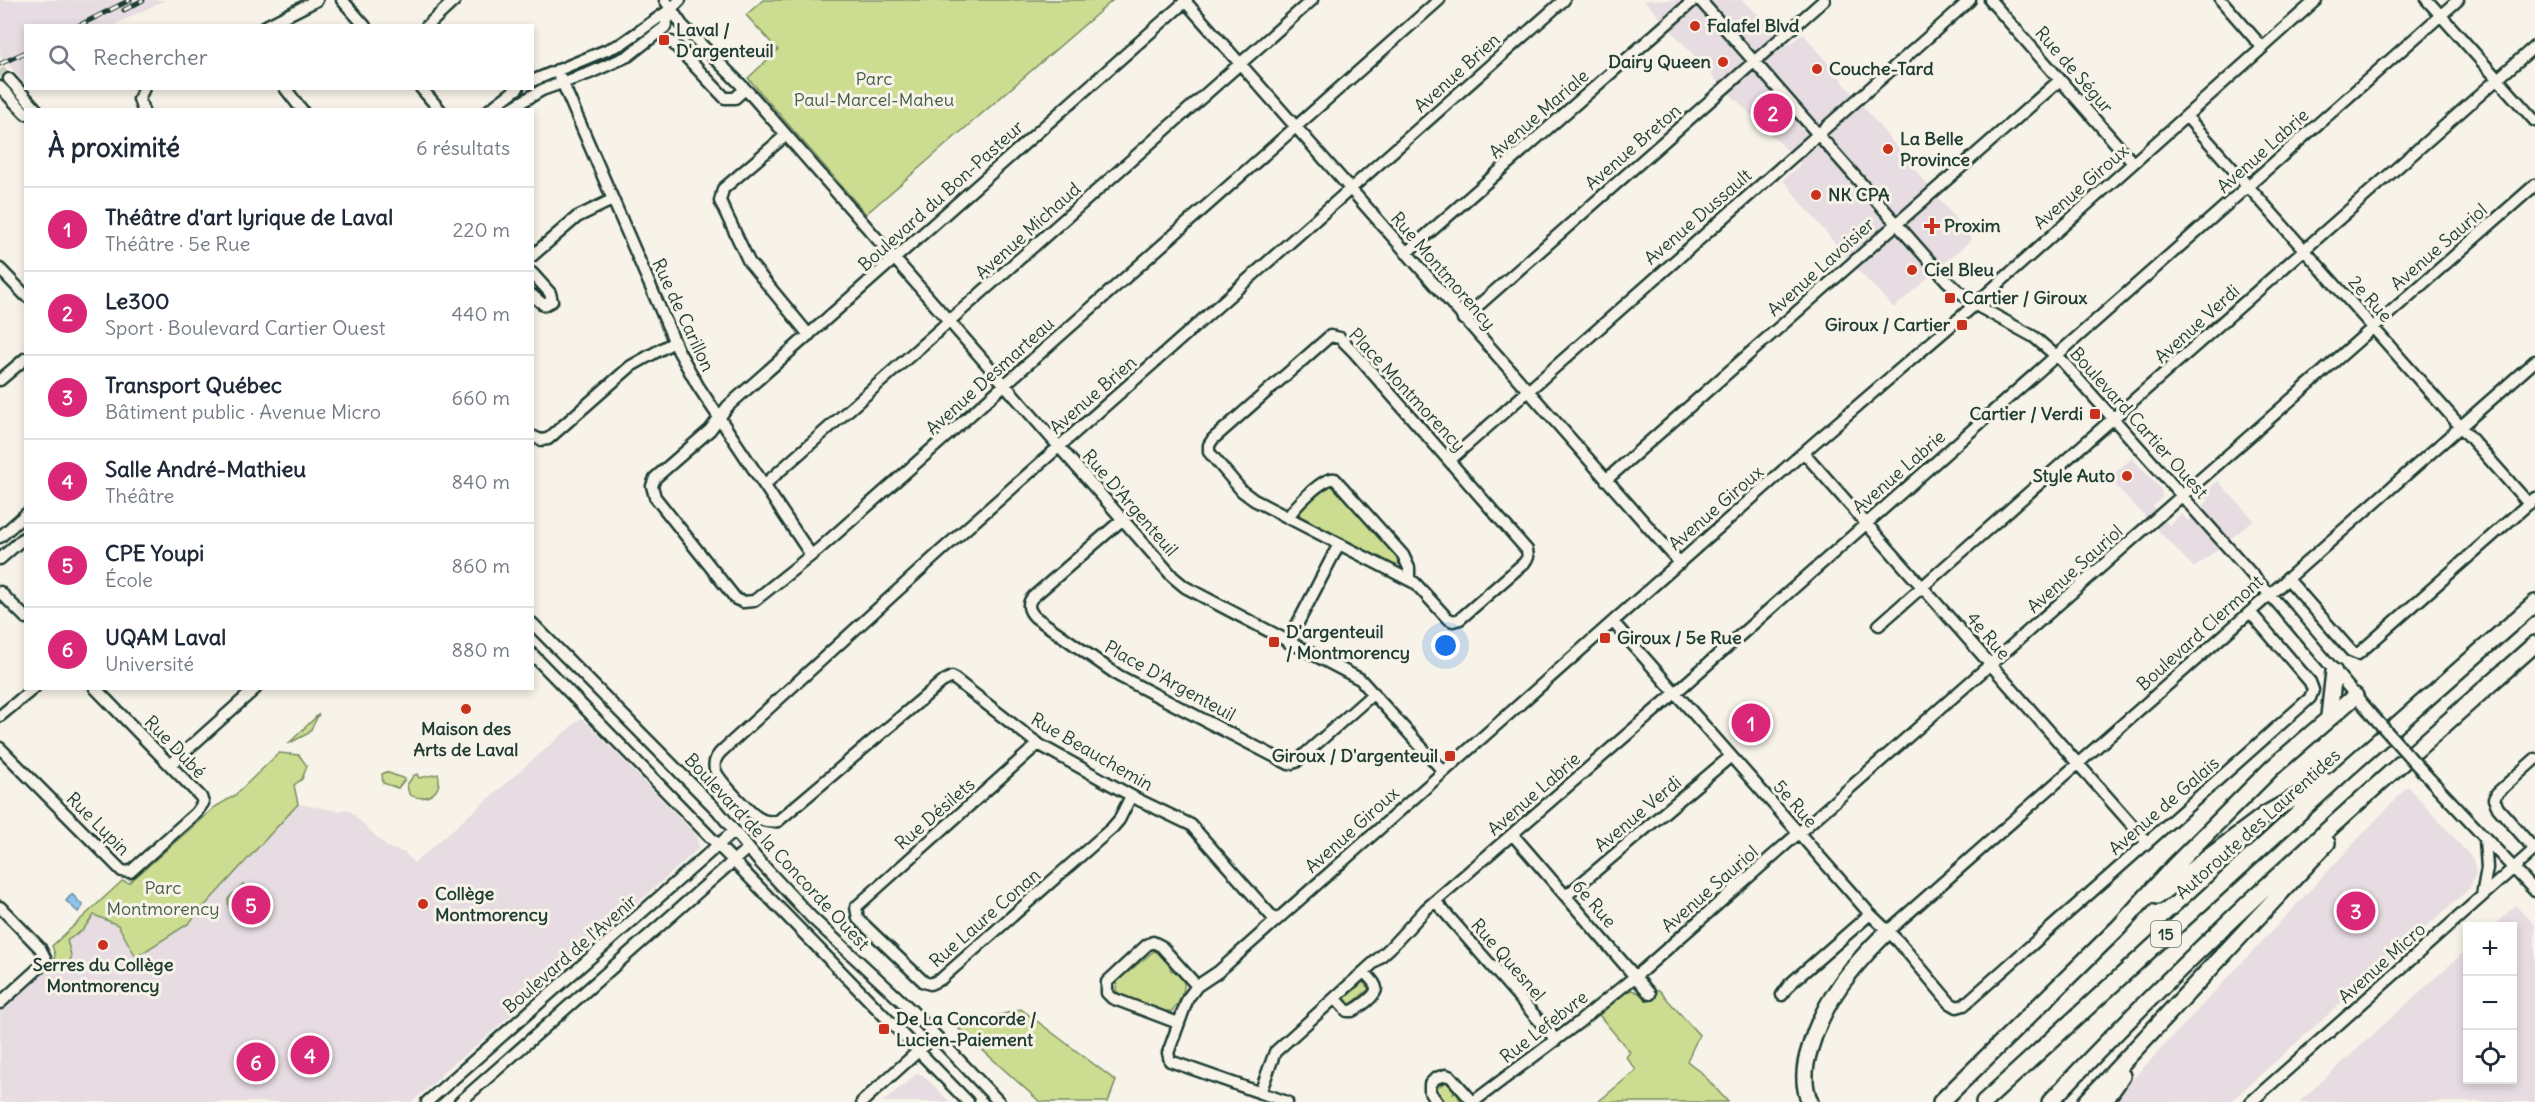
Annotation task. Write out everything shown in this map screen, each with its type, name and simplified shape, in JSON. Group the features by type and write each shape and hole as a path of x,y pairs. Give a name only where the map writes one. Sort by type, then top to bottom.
{"highway":[{"name":"Autoroute des Laurentides","path":"1984,1102 2348,768 2535,603"},
{"name":"15","path":"2050,1102 2152,997 2269,884 2535,644"},
{"path":"2329,716 2334,672"},
{"path":"1934,1102 1945,1098 2120,927 2175,865 2232,807 2329,716 2355,696"},
{"path":"2120,927 2175,881 2266,813 2348,768"},
{"path":"2086,1102 2394,770"},
{"path":"1810,1102 1805,1087 1805,1068 1823,1011 1845,976 1888,931"},
{"path":"2104,1102 2171,1011"}],"street":[{"path":"270,24 317,0"},
{"path":"342,0 363,24"},
{"path":"429,24 455,0"},
{"path":"534,80 621,44 668,5 680,0"},
{"name":"Avenue Michaud","path":"764,485 1312,0"},
{"name":"Avenue Desmarteau","path":"719,417 710,430 655,478 652,486 653,494 734,597 741,602 754,601 811,555 1005,385 1439,0"},
{"name":"Avenue Brien","path":"771,822 758,818 719,778 714,767 719,754 941,551 1564,0"},
{"name":"Avenue Mariale","path":"1406,254 1694,0"},
{"name":"Boulevard Cartier Ouest","path":"1700,0 1941,274 1974,304 2029,334 2056,355 2269,594 2355,696 2512,869 2535,891"},
{"name":"Avenue Breton","path":"1463,319 1824,0"},
{"name":"Avenue Dussault","path":"1450,460 1970,0"},
{"name":"Rue de Ségur","path":"1990,0 2133,163"},
{"path":"2221,0 2262,47"},
{"name":"Avenue Giroux","path":"1260,1093 1175,1064 1169,1059 1168,1053 1178,1023 1188,998 1197,986 1218,972 2316,0"},
{"path":"2427,0 2535,121"},
{"name":"Avenue Labrie","path":"1260,1093 1275,1052 1364,972 1436,901 1675,693 2458,0"},
{"name":"Rue Montmorency","path":"1185,1 1680,563"},
{"name":"Boulevard du Bon-Pasteur","path":"719,417 728,406 1185,1"},
{"path":"511,108 533,94 603,68 634,52 665,27 668,5"},
{"name":"Rue D'Argenteuil","path":"668,5 682,25 745,89 1181,584 1354,675 1374,693 1443,771"},
{"path":"672,42 725,98 735,98 745,89"},
{"name":"Avenue Verdi","path":"1879,625 2535,46"},
{"name":"Rue de Carillon","path":"557,70 674,342 693,378 811,555"},
{"path":"9,79 35,108"},
{"name":"Avenue Lavoisier","path":"1606,480 2060,80"},
{"path":"0,87 24,112"},
{"path":"142,108 139,99 143,90"},
{"path":"287,90 300,108"},
{"path":"424,90 438,108"},
{"path":"492,108 515,90"},
{"name":"2e Rue","path":"2187,116 2461,426 2532,501"},
{"path":"786,135 723,189 720,201 749,262 809,335"},
{"name":"Avenue Sauriol","path":"1635,976 2535,184"},
{"path":"534,254 577,217 612,200"},
{"path":"0,268 24,294"},
{"path":"534,275 550,293 552,299 550,304 543,305 534,297"},
{"name":"Place Montmorency","path":"1330,336 1335,336 1342,339 1450,460 1526,548 1527,559 1464,616 1456,620 1447,618 1418,585 1409,579 1247,495 1212,456 1208,447 1213,439 1330,336"},
{"path":"534,437 540,440 548,439 631,366 674,342"},
{"path":"0,380 24,359"},
{"name":"Boulevard Clermont","path":"1888,931 2535,361"},
{"name":"4e Rue","path":"1804,453 2147,842"},
{"name":"Place Montmorency","path":"1288,518 1296,507 1325,481 1330,478 1335,480 1403,555 1410,571 1409,579"},
{"path":"2287,578 2351,651 2358,654 2532,501"},
{"path":"0,537 24,516"},
{"name":"Place D'Argenteuil","path":"1123,519 1035,595 1029,603 1029,610 1035,617 1103,666 1289,764 1296,762 1374,693"},
{"path":"0,559 24,538"},
{"path":"1288,642 1339,544"},
{"path":"0,592 24,616"},
{"name":"Avenue de Galais","path":"1955,1007 1964,1005 2312,696 2310,682 2250,612"},
{"name":"5e Rue","path":"1612,622 1955,1007"},
{"name":"Boulevard de la Concorde Ouest","path":"534,625 734,831 812,917 908,1006 999,1102"},
{"name":"Boulevard de la Concorde Ouest","path":"534,656 968,1102"},
{"name":"Rue Beauchemin","path":"771,822 782,818 950,677 1038,744 1131,796 1195,828 1275,920"},
{"path":"0,716 32,690"},
{"name":"Rue Dubé","path":"97,690 201,797 203,804"},
{"path":"170,765 254,690"},
{"name":"Rue Désilets","path":"855,910 866,897 1038,744"},
{"name":"Rue Lupin","path":"0,748 126,873 131,872 203,804"},
{"name":"Avenue Verdi","path":"1566,896 1731,756"},
{"path":"2535,759 2497,793 2494,799 2498,808 2535,849"},
{"name":"Rue Laure Conan","path":"855,910 858,918 919,978 928,984 935,983 1116,825 1131,796"},
{"name":"Boulevard de l'Avenir","path":"427,1102 734,831"},
{"name":"6e Rue","path":"1513,835 1650,994"},
{"path":"2482,896 2487,868 2485,839"},
{"path":"460,1102 748,848"},
{"name":"Avenue Micro","path":"2251,1102 2535,849"},
{"name":"Rue Quesnel","path":"1436,901 1556,1040"},
{"path":"0,907 40,948 45,958 42,965 0,1003"},
{"path":"1782,995 1790,984 1870,914"},
{"path":"1178,1023 1112,999 1107,993 1107,982 1146,945 1153,942 1161,946 1197,986"},
{"path":"1335,999 1347,1011 1352,1011 1373,995 1376,990 1375,985 1364,972"},
{"name":"Rue Lefebvre","path":"1437,1102 1430,1092 1430,1084 1439,1076 1446,1075 1454,1080 1473,1102 1556,1040 1635,976"},
{"path":"862,1102 935,1036"},
{"path":"1260,1093 1287,1102"}],"shaded area":[{"path":"0,0 165,0 116,24 24,24 23,81 0,56"},
{"path":"1644,0 1742,0 1776,30 1789,45 1803,33 1972,239 1894,308 1851,263 1783,180 1801,164 1715,79"},
{"path":"2132,458 2161,489 2162,498 2153,506 2169,525 2181,514 2188,521 2208,501 2203,494 2218,481 2254,520 2194,568 2109,478"},
{"name":"Collège Montmorency","path":"580,719 583,719 697,836 699,848 476,1046 442,1072 441,1076 412,1102 0,1102 0,1012 51,966 55,954 52,946 89,912 118,925 136,957 188,924 298,804 340,811 346,809 387,847 405,853 414,863"},
{"path":"2408,786 2473,859 2476,873 2469,889 2230,1102 2118,1102 2114,1099"},
{"path":"2516,905 2535,925 2535,1102 2299,1102 2463,953 2463,1084 2517,1084 2517,922 2497,922"},
{"path":"918,1073 923,1075 950,1102 883,1102"}],"green space":[{"name":"Parc Paul-Marcel-Maheu","path":"763,0 1113,0 866,214 748,78 778,50 746,15"},
{"path":"1328,484 1333,484 1399,557 1399,564 1393,565 1300,516 1300,509"},
{"path":"319,714 309,733 288,744"},
{"name":"Parc Montmorency","path":"279,753 299,755 307,766 302,779 294,785 298,804 188,924 136,957 118,925 94,915 82,931 67,940 71,955 70,962 65,970 60,969 54,961 55,954 52,946 122,881 129,883 215,807 234,796"},
{"path":"386,772 405,779 398,788 383,783 382,774"},
{"path":"417,774 419,778 438,774 438,787 431,795 421,798 409,794 407,785"},
{"path":"243,884 256,901 229,907 228,899"},
{"path":"1154,951 1159,953 1184,983 1179,1002 1172,1011 1165,1011 1120,995 1116,990 1117,981"},
{"path":"1363,982 1369,989 1350,1005 1345,998"},
{"path":"1632,990 1646,1000 1659,990 1699,1035 1687,1061 1701,1072 1728,1102 1598,1102 1636,1070 1626,1057 1630,1052 1599,1015 1625,992"},
{"path":"1021,1009 1116,1081 1108,1102 1040,1102 957,1027"},
{"path":"1446,1082 1454,1090 1453,1094 1456,1092 1461,1102 1446,1102 1438,1093 1437,1087"}],"water":[{"path":"72,894 83,906 78,912 66,901"}],"tunnel":[{"path":"0,70 9,79"}],"railway":[{"path":"82,24 130,0"},
{"path":"124,10 143,0"},
{"path":"0,64 24,53"}],"place":[{"name":"Falafel Blvd","path":"1695,26"},
{"name":"Laval / D'argenteuil","path":"664,40"},
{"name":"Dairy Queen","path":"1723,62"},
{"name":"Couche-Tard","path":"1817,69"},
{"name":"Le300","path":"1773,113"},
{"name":"La Belle Province","path":"1888,149"},
{"name":"NK CPA","path":"1816,195"},
{"name":"Proxim","path":"1932,226"},
{"name":"Ciel Bleu","path":"1912,270"},
{"name":"Cartier / Giroux","path":"1950,298"},
{"name":"Giroux / Cartier","path":"1962,325"},
{"name":"Cartier / Verdi","path":"2095,414"},
{"name":"Style Auto","path":"2127,476"},
{"name":"Giroux / 5e Rue","path":"1605,638"},
{"name":"D'argenteuil / Montmorency","path":"1274,642"},
{"name":"Maison des Arts de Laval","path":"466,709"},
{"name":"Théâtre d'art lyrique de Laval","path":"1751,723"},
{"name":"Giroux / D'argenteuil","path":"1450,756"},
{"name":"Collège Montmorency","path":"423,904"},
{"name":"CPE Youpi","path":"251,905"},
{"name":"Transport Québec","path":"2356,911"},
{"name":"Serres du Collège Montmorency","path":"103,945"},
{"name":"De La Concorde / Lucien-Paiement","path":"884,1029"},
{"name":"Salle André-Mathieu","path":"310,1055"},
{"name":"UQAM Laval","path":"256,1062"}]}
